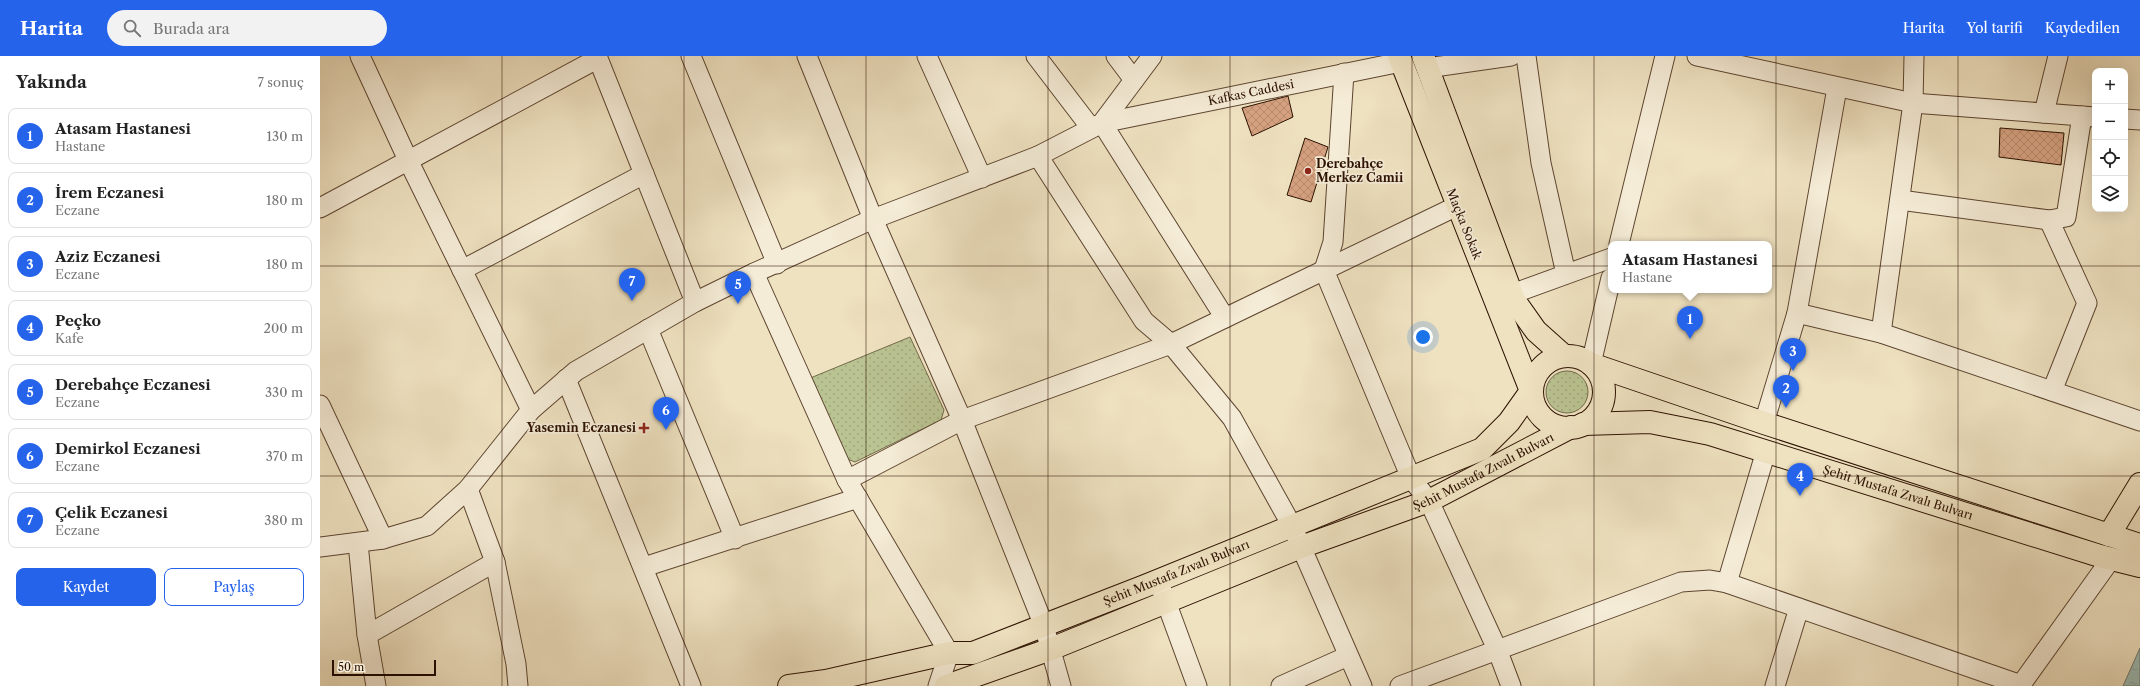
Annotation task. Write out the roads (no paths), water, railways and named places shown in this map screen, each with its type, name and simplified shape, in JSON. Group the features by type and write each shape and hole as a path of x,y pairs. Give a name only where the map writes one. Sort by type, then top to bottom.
{"main road":[{"name":"Maçka Sokak","path":"1400,59 1531,391"},
{"name":"Maçka Sokak","path":"1425,62 1512,294 1536,331 1564,356"},
{"path":"1564,356 1574,356 1591,364 1599,373 1603,384 1604,396 1600,408 1593,417 1577,426 1559,427 1548,422 1539,414 1533,403 1531,391 1533,380 1538,371 1550,361 1564,356"},
{"name":"Şehit Mustafa Zıvalı Bulvarı","path":"1591,364 1764,423 2140,544"},
{"name":"Şehit Mustafa Zıvalı Bulvarı","path":"946,686 1051,649 1162,591 1292,526 1482,449 1509,422 1531,391"},
{"name":"Şehit Mustafa Zıvalı Bulvarı","path":"789,686 826,682 949,653 973,653 1044,626 1300,548 1429,501 1577,426 1650,422 1710,434 1766,450 2111,559 2140,566"},
{"path":"2109,535 2140,484"}],"street":[{"path":"360,56 408,160 531,410"},
{"path":"691,56 777,264"},
{"path":"807,56 873,219 962,420 1044,626 1061,686"},
{"path":"927,56 982,178"},
{"path":"1036,56 1096,125 1225,318"},
{"path":"1116,56 1134,80"},
{"path":"320,547 384,539 427,526 468,489 531,410 576,371 695,302 754,273 777,264 873,219 1038,156 1096,125 1152,56"},
{"path":"1425,62 1511,56"},
{"path":"1526,56 1541,163 1566,274"},
{"path":"1620,241 1665,56"},
{"path":"1697,56 1837,88 1913,103 2089,116 2066,217 2049,220 1900,200"},
{"path":"1881,333 1913,103 1914,56"},
{"path":"2044,113 2058,56"},
{"path":"320,208 597,57 695,302"},
{"name":"Kafkas Caddesi","path":"1096,125 1344,73 1400,59"},
{"path":"1344,73 1333,242 1324,270 1411,478 1429,501 1497,649 1511,686"},
{"path":"1764,423 1797,313 1837,88"},
{"path":"2128,119 2140,120"},
{"path":"1038,156 1144,321 1171,344 1232,418 1292,526 1300,548 1362,686"},
{"path":"462,270 644,174"},
{"path":"847,480 962,420 1171,344 1457,206"},
{"path":"2049,220 2087,303 2052,391"},
{"path":"1512,294 1608,259"},
{"path":"754,273 847,480 949,653 938,686"},
{"path":"1591,364 1608,291"},
{"path":"1797,313 1881,333 2140,421"},
{"path":"648,329 735,539"},
{"path":"566,379 644,567 691,686"},
{"path":"320,406 384,539"},
{"path":"1727,583 1766,450"},
{"path":"468,489 495,562 516,664 518,686"},
{"path":"644,567 735,539 858,498"},
{"path":"358,543 367,635 376,686"},
{"path":"1400,686 1681,582 1710,580 1727,583 2020,685 2111,559"},
{"path":"367,635 495,562"},
{"path":"1162,591 1196,686"},
{"path":"1775,686 1799,608"},
{"path":"1281,686 1316,672 1348,656"}],"water":[{"path":"2140,648 2140,686 2123,686"}],"place":[{"name":"Derebahçe Merkez Camii","path":"1308,171"},
{"name":"Çelik Eczanesi","path":"632,301"},
{"name":"Derebahçe Eczanesi","path":"738,304"},
{"name":"Atasam Hastanesi","path":"1690,339"},
{"name":"Aziz Eczanesi","path":"1793,371"},
{"name":"İrem Eczanesi","path":"1786,408"},
{"name":"Yasemin Eczanesi","path":"644,428"},
{"name":"Demirkol Eczanesi","path":"666,430"},
{"name":"Peçko","path":"1800,496"}]}
